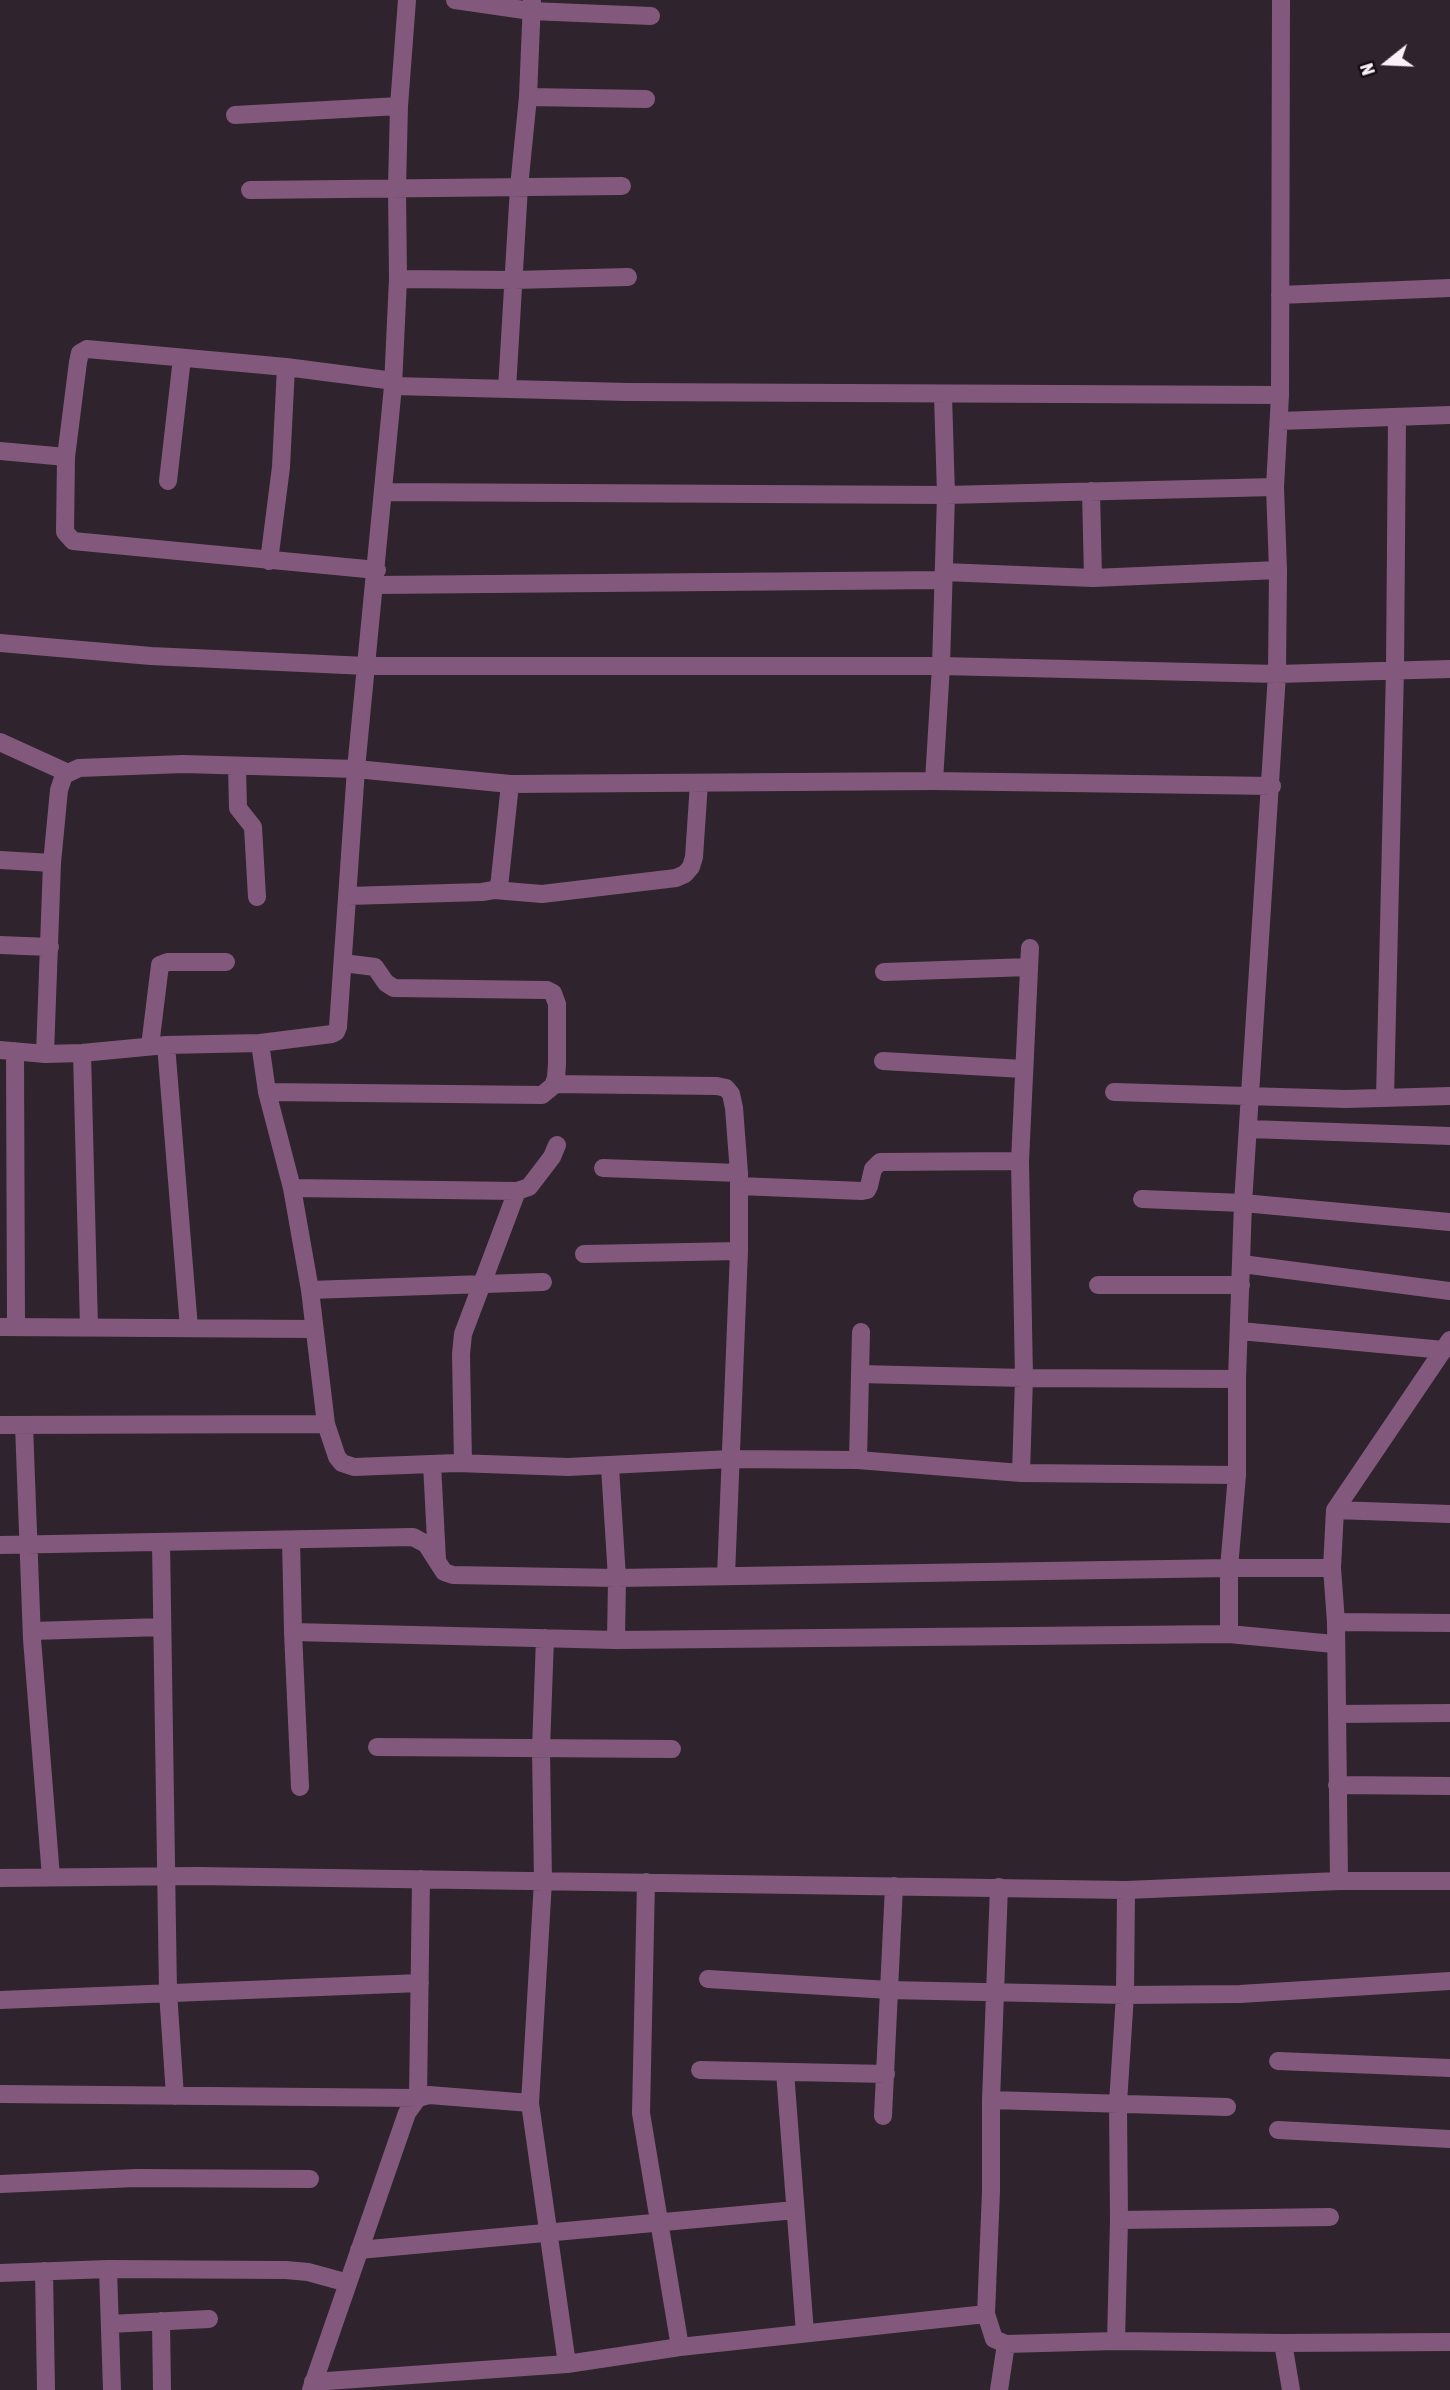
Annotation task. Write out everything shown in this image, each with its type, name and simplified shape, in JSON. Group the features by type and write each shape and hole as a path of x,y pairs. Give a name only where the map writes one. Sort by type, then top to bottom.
{"street":[{"path":"314,1329 8,1327 7,1051 82,1054 158,1046 260,1043 336,1032 356,769 394,384 398,279 399,106 407,0"},
{"path":"455,0 651,16"},
{"path":"1229,1634 1229,1567 1237,1475 1237,1379 1244,1203 1277,674 1278,570 1275,487 1280,421 1281,0"},
{"path":"507,389 519,187 528,97 531,6"},
{"path":"528,97 646,99"},
{"path":"235,115 399,106"},
{"path":"250,190 622,186"},
{"path":"398,279 628,277"},
{"path":"1280,295 1450,288"},
{"path":"1278,570 1093,579 943,576 376,578 269,561 74,541 65,532 66,457 78,362 82,350 286,367 394,384 507,389 943,395 1280,395"},
{"path":"168,481 182,358"},
{"path":"269,561 281,467 286,367"},
{"path":"934,781 941,666 946,495 943,395"},
{"path":"1280,421 1450,415"},
{"path":"1385,1098 1395,669 1397,417"},
{"path":"0,451 66,457"},
{"path":"384,492 946,495 1275,487"},
{"path":"1091,491 1093,579"},
{"path":"0,643 159,656 366,666 941,666 1277,674 1450,669"},
{"path":"0,742 68,773"},
{"path":"45,1054 52,863 59,790 64,775 79,768 183,764 356,769 510,784 934,781 1272,786"},
{"path":"237,766 238,808 253,827 257,897"},
{"path":"348,896 494,890 542,894 676,878 691,867 694,857 699,783"},
{"path":"494,890 500,878 510,784"},
{"path":"0,860 52,863"},
{"path":"0,945 50,947"},
{"path":"1021,1473 1024,1378 1020,1161 1031,948"},
{"path":"189,1328 158,1046 160,965 168,962 226,962"},
{"path":"267,1092 542,1095 554,1084 557,1064 557,1004 553,993 547,990 394,988 386,983 375,967 343,962"},
{"path":"884,972 1029,967"},
{"path":"260,1043 267,1092 292,1188 310,1290 326,1424 337,1457 342,1463 463,1463 568,1467 731,1459 858,1460 1021,1473 1237,1475"},
{"path":"82,1054 89,1327"},
{"path":"883,1061 1023,1069"},
{"path":"554,1084 716,1086 726,1088 731,1094 739,1180 739,1251 726,1576"},
{"path":"1114,1093 1346,1099 1450,1096"},
{"path":"1249,1129 1450,1136"},
{"path":"292,1188 517,1191 529,1187 557,1146"},
{"path":"603,1168 862,1191 867,1190 873,1169 880,1162 1020,1161"},
{"path":"463,1463 463,1334 517,1191"},
{"path":"1142,1199 1244,1203 1450,1222"},
{"path":"584,1255 739,1251"},
{"path":"1242,1264 1450,1291"},
{"path":"310,1290 542,1282"},
{"path":"1098,1285 1241,1285"},
{"path":"1240,1331 1447,1345"},
{"path":"858,1460 860,1332"},
{"path":"1339,1881 1336,1622 1332,1568 1335,1510 1447,1345"},
{"path":"860,1374 1237,1379"},
{"path":"0,1425 326,1424"},
{"path":"24,1425 32,1631 51,1877"},
{"path":"432,1464 438,1563"},
{"path":"610,1466 617,1578 616,1640"},
{"path":"1335,1510 1450,1514"},
{"path":"0,1545 413,1537 426,1544 444,1572 453,1574 617,1578 1229,1567 1332,1568"},
{"path":"291,1541 300,1787"},
{"path":"161,1542 168,1992 175,2096"},
{"path":"1336,1622 1450,1623"},
{"path":"32,1631 162,1627"},
{"path":"293,1632 616,1640 1229,1634 1335,1644"},
{"path":"545,1638 541,1749 543,1881 530,2103 568,2364"},
{"path":"1337,1714 1450,1713"},
{"path":"377,1747 672,1749"},
{"path":"1336,1785 1450,1786"},
{"path":"0,1878 166,1876 1126,1890 1339,1881 1450,1881"},
{"path":"421,1879 418,2098 407,2113 312,2386 568,2364 680,2347 986,2314"},
{"path":"646,1882 641,2113 680,2347"},
{"path":"883,2116 894,1886"},
{"path":"999,1887 986,2314 994,2339 1006,2344 1116,2341 1450,2342"},
{"path":"1116,2341 1118,2104 1125,1995 1126,1890"},
{"path":"708,1979 890,1990 1125,1995 1240,1994 1450,1981"},
{"path":"0,2000 420,1983"},
{"path":"1278,2061 1450,2068"},
{"path":"700,2070 886,2074"},
{"path":"785,2072 805,2333"},
{"path":"0,2094 418,2098 429,2095 530,2103"},
{"path":"991,2100 1227,2106"},
{"path":"1278,2130 1450,2139"},
{"path":"0,2184 136,2178 310,2179"},
{"path":"359,2250 795,2210"},
{"path":"1119,2220 1330,2217"},
{"path":"0,2273 108,2269 286,2270 308,2272 348,2283"},
{"path":"108,2269 112,2390"},
{"path":"44,2271 46,2390"},
{"path":"110,2323 209,2319"},
{"path":"161,2321 162,2390"},
{"path":"1283,2343 1291,2390"},
{"path":"999,2390 1006,2344"}]}
